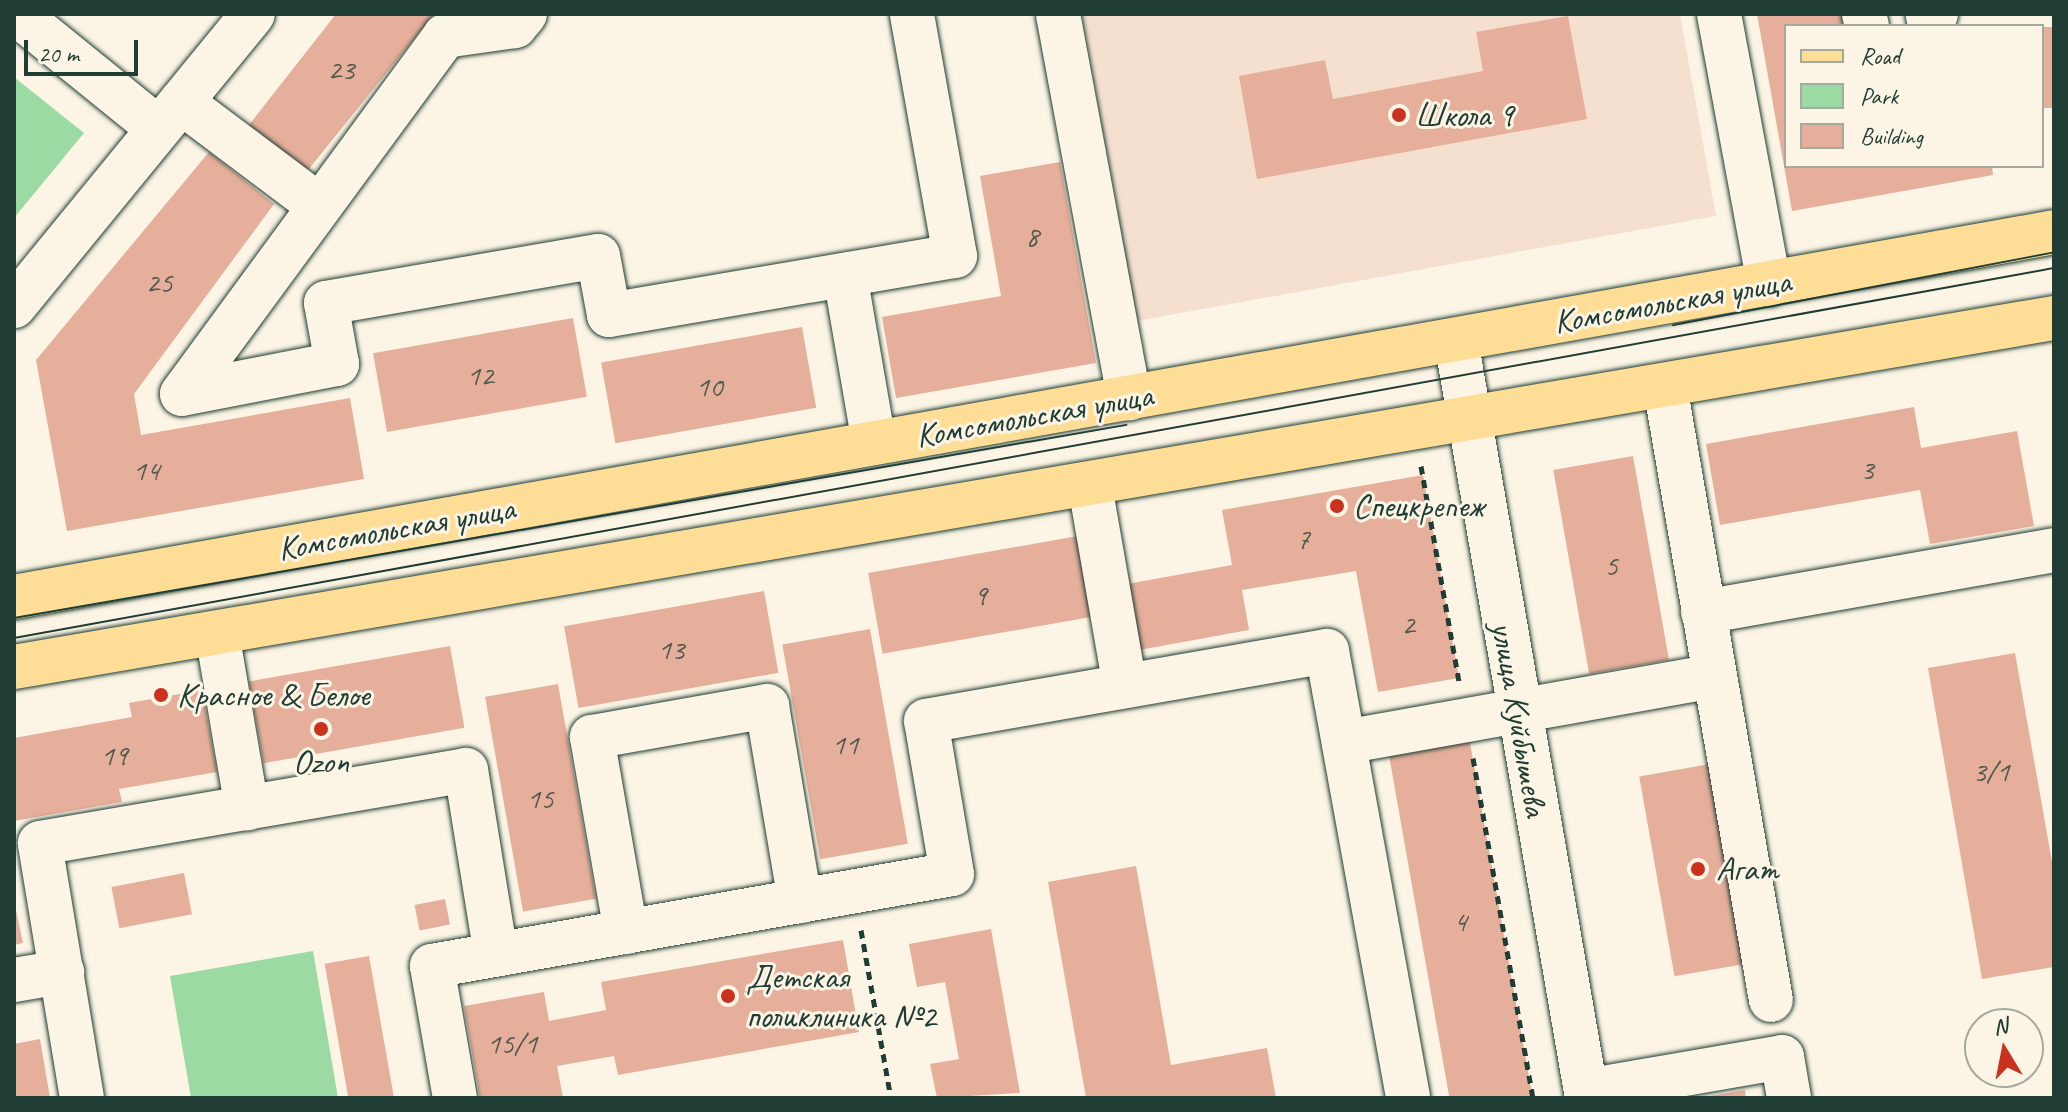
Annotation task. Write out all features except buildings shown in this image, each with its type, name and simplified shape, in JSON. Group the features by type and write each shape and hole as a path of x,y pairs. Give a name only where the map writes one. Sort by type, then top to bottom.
{"main road":[{"name":"Комсомольская улица","path":"14,597 2054,232"},
{"path":"14,667 1090,486 2054,318"}],"street":[{"path":"15,302 253,14"},
{"path":"525,14 515,26 445,36 317,204 182,394 337,364 326,303 598,256 609,315 955,256 912,14"},
{"path":"1058,14 1129,398"},
{"path":"1719,14 1769,284"},
{"path":"33,19 170,115 317,204"},
{"path":"845,275 874,443"},
{"name":"улица Куйбышева","path":"1456,340 1586,1095"},
{"path":"1665,386 1771,1000"},
{"path":"1090,486 1125,686"},
{"path":"1703,612 2054,550"},
{"path":"217,633 247,808"},
{"path":"455,1098 432,966 952,874 926,721 1327,651 1408,1098"},
{"path":"1344,742 1714,676"},
{"path":"626,932 592,737 636,729 767,706 800,901"},
{"path":"82,1098 40,843 466,770 496,955"},
{"path":"14,980 62,972"},
{"path":"1586,1095 1782,1057 1789,1098"}],"path":[{"path":"1420,461 1533,1098"},
{"path":"854,892 891,1098"}],"shaded area":[{"name":"Школа 9","path":"1082,14 1680,14 1716,216 1137,321"}],"green space":[{"path":"14,77 84,133 14,218"},
{"path":"313,951 338,1098 191,1098 170,976"}],"tram line":[{"path":"1673,325 2054,252"},
{"path":"14,638 2054,268"},
{"path":"14,618 1126,425"}],"place":[{"name":"Школа 9","path":"1399,115"},
{"name":"Спецкрепеж","path":"1337,506"},
{"name":"Красное & Белое","path":"161,695"},
{"name":"Ozon","path":"321,729"},
{"name":"Агат","path":"1698,869"},
{"name":"Детская поликлиника №2","path":"728,996"}]}
